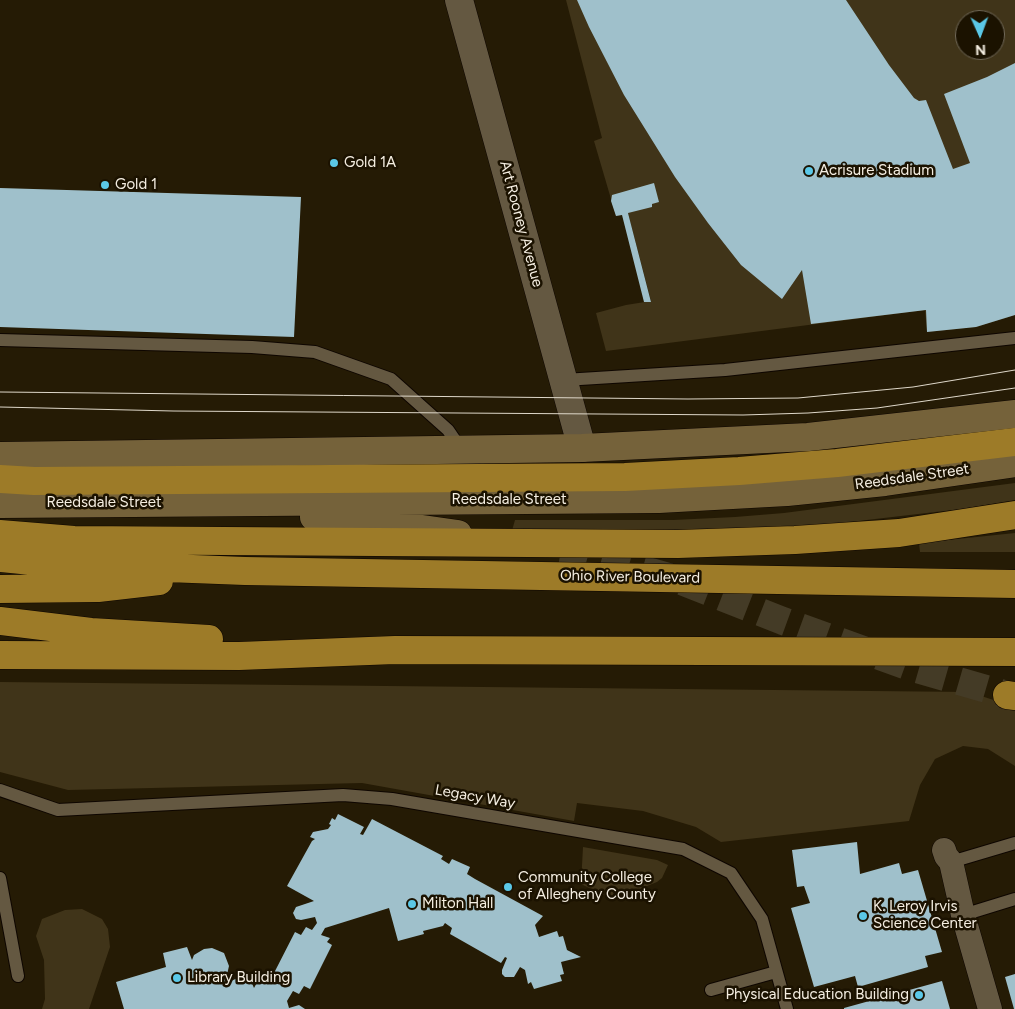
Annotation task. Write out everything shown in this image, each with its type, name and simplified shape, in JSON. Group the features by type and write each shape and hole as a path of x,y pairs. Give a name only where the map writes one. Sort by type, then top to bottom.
{"highway":[{"path":"0,479 44,481 625,477 740,471 837,463 1015,442"},
{"path":"0,534 74,540 678,544 795,540 899,533 1015,515"},
{"path":"0,558 62,564 245,571"},
{"path":"0,589 98,588 245,571"},
{"name":"Ohio River Boulevard","path":"245,571 1015,584"},
{"path":"0,621 91,632 395,650"},
{"path":"0,655 239,656 395,650 1015,652"}],"main road":[{"path":"0,456 582,448 808,437 1015,414"},
{"name":"Reedsdale Street","path":"0,504 659,499 787,492 855,485 1015,463"},
{"path":"146,503 380,523 466,535"}],"street":[{"name":"Art Rooney Avenue","path":"460,0 582,448"},
{"path":"947,856 990,1009"}],"lane":[{"path":"564,380 725,370 1015,338"},
{"path":"0,340 252,346 315,352 391,379 448,430 461,449"},
{"name":"Legacy Way","path":"0,790 58,810 343,795 392,799 683,849 731,873 762,918 787,1009"},
{"path":"947,856 1015,843"},
{"path":"0,878 18,976"},
{"path":"963,915 1015,899"},
{"path":"711,990 776,972"}],"shaded area":[{"name":"Acrisure Stadium","path":"566,0 1015,0 1015,315 976,327 927,332 925,310 606,351 596,313 651,301 628,213 616,216 594,141 602,138"},
{"path":"1015,483 1015,500 961,509 824,525 712,532 511,534 515,520 673,520 735,517 784,513"},
{"path":"1015,533 1015,552 920,552 919,543"},
{"path":"0,682 969,692 1015,707 1015,766 988,749 963,746 935,759 920,785 909,821 721,842 696,827 643,811 577,803 574,821 362,783 68,790 0,772"},
{"path":"583,847 657,860 668,865 662,878 657,882 637,890 628,890 608,897 581,884"},
{"path":"82,909 102,919 108,929 110,947 89,1009 42,1009 45,999 44,960 36,936 42,919 65,910"}],"building":[{"name":"Acrisure Stadium","path":"577,0 846,0 889,65 914,98 919,101 926,100 953,169 970,163 944,94 987,77 1015,63 1015,315 976,327 927,332 926,310 811,324 802,270 782,299 741,265 708,223 675,177 624,95"},
{"path":"654,183 659,202 652,204 652,207 628,213 651,302 644,302 622,215 616,216 611,201 612,195"},
{"path":"0,188 301,197 294,337 0,327"},
{"name":"Milton Hall","path":"338,814 364,827 360,834 363,835 372,819 443,856 441,859 449,864 452,859 470,867 467,874 543,916 535,925 539,937 557,931 559,937 563,936 567,950 581,957 561,962 564,974 560,975 562,981 534,989 531,982 528,984 525,970 520,967 514,977 505,977 502,974 502,970 507,958 505,957 501,963 450,934 452,928 445,923 443,926 423,931 424,934 398,941 389,908 325,928 321,935 330,938 327,942 332,945 310,989 304,986 299,994 293,991 287,1001 289,1008 299,1005 305,1009 124,1009 116,982 166,967 163,953 187,947 192,960 194,955 204,949 212,948 224,953 229,966 226,979 231,981 242,976 251,981 254,988 261,975 277,982 278,978 273,975 295,932 301,935 306,927 312,930 317,923 315,917 301,920 296,919 293,913 296,907 314,901 287,886 312,841 315,839 310,837 313,832 328,829 332,818 335,820"},
{"name":"K. Leroy Irvis Science Center","path":"857,842 860,874 899,863 902,874 918,870 942,952 925,956 928,967 858,987 855,976 814,987 791,908 810,903 804,886 797,887 792,850"},
{"path":"1015,974 1015,1009 1014,1009 1005,977"},
{"name":"Physical Education Building","path":"942,981 950,1009 844,1009 844,1008"}],"tunnel":[{"path":"561,549 580,552 676,579 783,621 910,667 1007,695"}],"tram line":[{"path":"0,392 688,399 798,398 913,387 1015,370"},
{"path":"0,407 173,411 743,415 877,408 1015,388"}],"place":[{"name":"Gold 1A","path":"334,163"},
{"name":"Acrisure Stadium","path":"809,171"},
{"name":"Gold 1","path":"105,185"},
{"name":"Community College of Allegheny County","path":"508,887"},
{"name":"Milton Hall","path":"412,904"},
{"name":"K. Leroy Irvis Science Center","path":"863,916"},
{"name":"Library Building","path":"177,978"},
{"name":"Physical Education Building","path":"919,995"}]}
